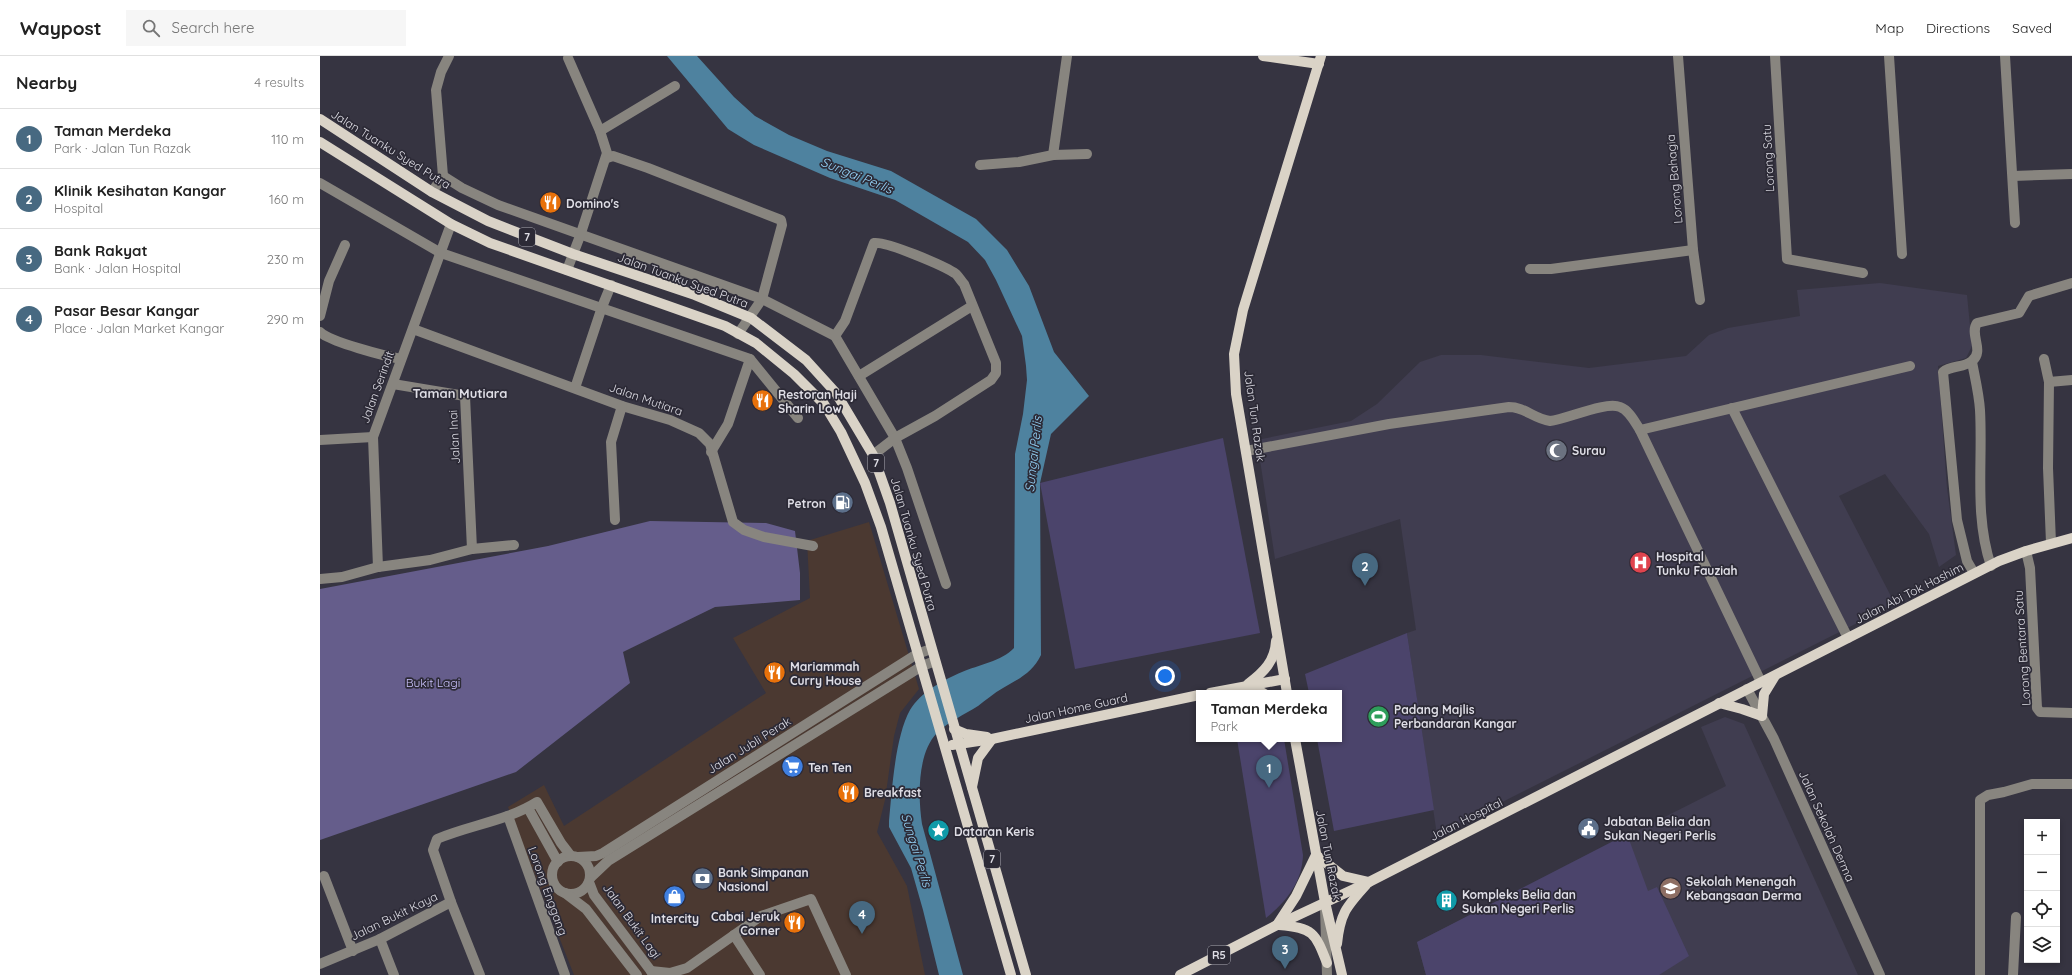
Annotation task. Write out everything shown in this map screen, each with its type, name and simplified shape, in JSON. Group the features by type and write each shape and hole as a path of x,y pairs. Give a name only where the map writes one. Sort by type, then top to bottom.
{"main road":[{"path":"1263,56 1320,60"},
{"name":"Jalan Tun Razak","path":"1287,690 1236,394 1234,369 1236,338 1242,310 1320,60"},
{"name":"Jalan Tuanku Syed Putra","path":"320,119 432,192 513,232 695,295 751,318 806,360 836,393 874,456 890,503 954,729"},
{"name":"7","path":"321,146 451,224 490,243 725,326 756,343 794,374 824,404 841,432 865,483 881,526 1011,975"},
{"name":"Jalan Abi Tok Hashim","path":"1761,682 1974,573 2026,551 2072,538"},
{"path":"1245,686 1264,672 1268,666 1276,647 1277,630"},
{"path":"1719,703 1742,708 1762,716 1764,694 1768,684 1776,674"},
{"path":"1225,690 1285,679"},
{"name":"Jalan Hospital","path":"1180,975 1277,925 1369,882 1761,682"},
{"path":"1245,686 1256,690"},
{"name":"Jalan Home Guard","path":"944,741 958,744 992,739 1196,696"},
{"path":"954,729 992,739 978,758 972,790"},
{"name":"7","path":"954,729 1025,975"},
{"name":"Jalan Tun Razak","path":"1296,742 1325,902 1342,975"},
{"path":"1327,963 1319,943 1312,933 1301,927 1277,925 1296,896 1316,855 1343,876 1369,882"},
{"path":"1336,952 1342,916 1354,898 1369,882"}],"street":[{"path":"432,192 443,176 436,90 439,77 449,56"},
{"path":"1053,155 1067,56"},
{"name":"Lorong Bahagia","path":"1678,56 1693,250 1700,300"},
{"name":"Lorong Satu","path":"1775,56 1787,259 1863,272"},
{"path":"1889,56 1902,254"},
{"path":"2005,56 2015,223"},
{"path":"567,270 607,158 607,153 600,131 568,58"},
{"path":"600,131 675,86"},
{"path":"980,165 1019,162 1053,155 1087,154"},
{"path":"607,158 613,156 648,168 779,219 782,225 762,300 751,318 738,334"},
{"path":"2012,176 2072,174"},
{"path":"443,176 462,188 498,205 580,236 762,300 835,336 895,438 907,468 946,584"},
{"path":"320,183 441,252 750,359 798,418"},
{"name":"Jalan Serindit","path":"378,567 373,437 451,224"},
{"path":"835,336 845,321 874,243 882,242 902,248 956,274 964,284 996,364 996,373 991,380 934,416 895,438 874,456"},
{"path":"320,316 329,281 345,245"},
{"path":"1530,269 1551,269 1693,250"},
{"path":"1991,566 1984,543 1979,505 1980,411 1972,362 1978,352 1975,328 1977,323 2019,313 2029,296 2072,283"},
{"path":"575,388 602,307 611,285"},
{"path":"859,376 972,306"},
{"name":"Jalan Mutiara","path":"413,328 622,406 670,420 699,433 710,444 733,522 744,530 764,537 813,546"},
{"path":"320,332 324,335 354,346 401,359"},
{"path":"712,452 728,424 750,359"},
{"path":"2044,359 2049,382 2048,468 2051,543"},
{"path":"1972,362 1947,369 1943,372 1943,376 1948,413 1957,520 1967,561 1974,573"},
{"path":"1640,430 1910,366"},
{"path":"2049,382 2072,380"},
{"name":"Jalan Inai","path":"393,384 465,396 472,550"},
{"path":"615,520 611,442 622,406"},
{"path":"1246,451 1389,424 1509,407 1522,409 1540,420 1550,421 1606,406 1619,406 1626,410 1640,430 1761,682"},
{"path":"1732,408 1848,638"},
{"path":"320,440 373,437"},
{"path":"320,579 342,577 378,567 430,560 472,550 514,545"},
{"name":"Lorong Bentara Satu","path":"2026,551 2030,568 2037,708 2040,712 2072,713"},
{"name":"Jalan Jubli Perak","path":"575,856 596,856 603,852 918,654 931,649"},
{"name":"Jalan Jubli Perak","path":"590,880 608,861 922,666 935,661"},
{"name":"Jalan Sekolah Derma","path":"1747,689 1762,716 1880,975"},
{"path":"1980,975 1980,800 1988,795 2032,784 2072,784"},
{"name":"Jalan Bukit Kaya","path":"320,964 380,939 451,902 434,850 435,842 456,831 508,816 528,808 537,802 557,837 575,856"},
{"path":"528,808 558,862"},
{"name":"Lorong Enggang","path":"508,816 565,975"},
{"path":"563,892 575,894 581,892 590,880 588,865 575,856 564,857 558,862 552,872 554,884 563,892 586,908 637,975"},
{"path":"324,876 353,951"},
{"name":"Jalan Bukit Lagi","path":"590,880 594,895 653,973"},
{"path":"653,973 685,972 734,935 766,914 811,899 846,975"},
{"path":"451,902 480,975"},
{"path":"1325,902 1324,925 1327,975"},
{"path":"2014,975 2016,917"},
{"path":"734,935 760,975"},
{"path":"380,939 394,975"}],"shaded area":[{"name":"Hospital Tunku Fauziah","path":"1880,283 1967,295 1972,346 1966,358 1938,366 1947,488 1956,555 1939,567 1929,534 1885,474 1839,496 1895,604 1437,835 1407,633 1416,630 1400,519 1275,559 1257,440 1351,421 1377,404 1420,362 1441,355 1481,355 1589,368 1686,356 1709,335 1728,328 1800,316 1797,290"},
{"path":"1223,438 1260,633 1075,669 1040,483"},
{"path":"869,522 919,689 900,713 894,736 885,800 877,832 907,886 925,975 574,975 508,807 544,785 564,826 766,693 733,638 810,598 807,541"},
{"name":"Padang Majlis Perbandaran Kangar","path":"1407,633 1434,810 1334,831 1318,742 1342,742 1342,690 1308,690 1305,674"},
{"name":"Sekolah Menengah Kebangsaan Derma","path":"1725,717 1744,724 1858,975 1426,975 1417,942 1726,786 1701,727"},
{"path":"1237,742 1284,742 1303,855 1300,874 1292,890 1274,912 1266,918"},
{"path":"1627,834 1648,891 1657,887 1689,956 1659,975 1426,975 1417,942"}],"green space":[{"name":"Bukit Lagi","path":"650,521 766,523 795,531 800,573 800,600 715,607 623,652 630,683 516,772 320,840 320,589 548,546"}],"water":[{"name":"Sungai Perlis","path":"667,56 697,56 734,97 755,116 789,135 827,151 891,171 976,219 1007,250 1029,286 1054,352 1089,396 1051,434 1040,483 1041,655 1030,671 996,692 978,706 937,733 930,742 922,764 920,776 920,802 922,824 963,975 939,975 911,868 889,827 891,794 901,734 910,710 920,698 926,692 947,679 1003,656 1014,648 1015,454 1023,414 1027,380 1022,336 985,260 968,242 895,200 830,178 754,145 728,129"}],"place":[{"name":"Domino's","path":"550,203"},
{"name":"Restoran Haji Sharin Low","path":"763,401"},
{"name":"Surau","path":"1557,450"},
{"name":"Petron","path":"842,503"},
{"name":"Hospital Tunku Fauziah","path":"1640,563"},
{"name":"Klinik Kesihatan Kangar","path":"1365,586"},
{"name":"Mariammah Curry House","path":"775,673"},
{"name":"Padang Majlis Perbandaran Kangar","path":"1379,716"},
{"name":"Ten Ten","path":"792,767"},
{"name":"Taman Merdeka","path":"1269,788"},
{"name":"Breakfast","path":"849,792"},
{"name":"Jabatan Belia dan Sukan Negeri Perlis","path":"1589,828"},
{"name":"Dataran Keris","path":"939,831"},
{"name":"Bank Simpanan Nasional","path":"702,879"},
{"name":"Sekolah Menengah Kebangsaan Derma","path":"1671,888"},
{"name":"Intercity","path":"675,897"},
{"name":"Kompleks Belia dan Sukan Negeri Perlis","path":"1446,901"},
{"name":"Cabai Jeruk Corner","path":"795,923"},
{"name":"Pasar Besar Kangar","path":"862,934"},
{"name":"Bank Rakyat","path":"1285,969"}],"district":[{"name":"Taman Mutiara","path":"460,393"}]}
